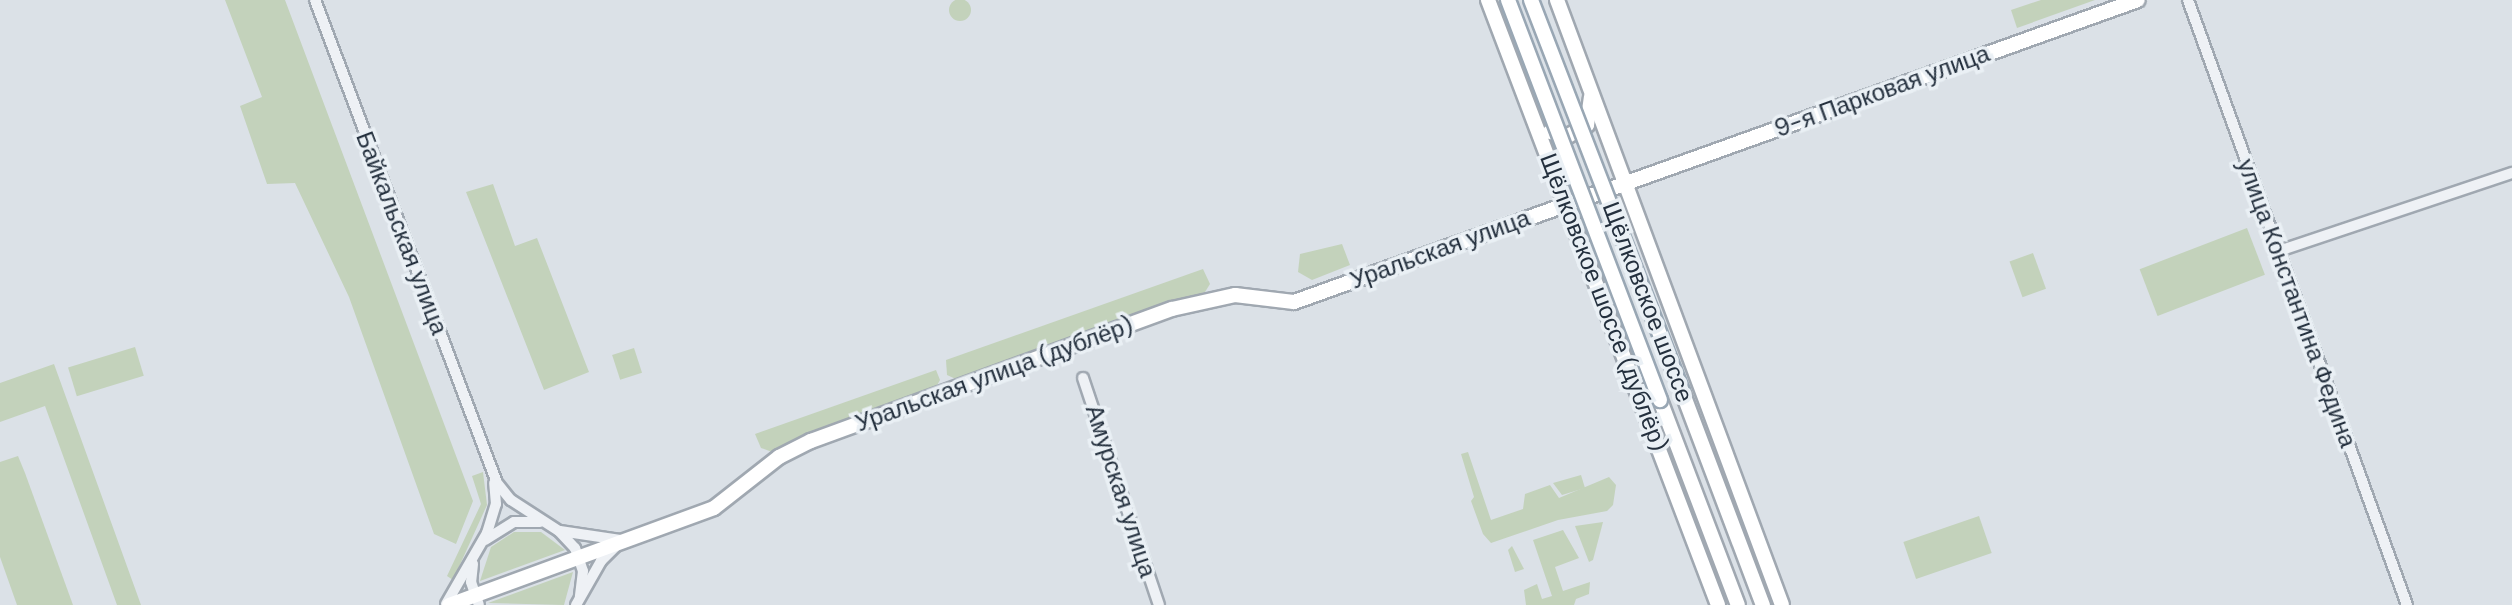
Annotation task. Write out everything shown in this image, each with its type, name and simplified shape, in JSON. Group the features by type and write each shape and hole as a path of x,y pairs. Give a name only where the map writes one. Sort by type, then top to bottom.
{"main road":[{"name":"Щёлковское шоссе (дублёр)","path":"1488,0 1718,605"},
{"name":"Щёлковское шоссе","path":"1508,0 1738,605"},
{"name":"Щёлковское шоссе","path":"1531,0 1763,605"},
{"path":"1557,0 1782,605"},
{"name":"9-я Парковая улица","path":"1626,183 2138,0"},
{"path":"1533,117 1557,137 1578,133 1587,125 1592,92"},
{"name":"Уральская улица","path":"1294,302 1626,183"},
{"name":"Уральская улица (дублёр)","path":"629,538 714,508 779,457 811,441 1160,314 1235,295 1294,302"},
{"path":"447,605 477,600 629,538"}],"street":[{"name":"Байкальская улица","path":"315,0 490,466"},
{"name":"улица Константина Федина","path":"2188,0 2407,605"},
{"path":"2279,251 2512,173"},
{"name":"Амурская улица","path":"1083,378 1159,605"},
{"path":"490,466 503,492 556,529 580,557 577,603"},
{"path":"477,600 472,567 496,504 490,466"},
{"path":"447,605 479,548 514,522 612,541 629,538"},
{"path":"577,603 607,554 629,538"}],"green space":[{"path":"960,-1 968,2 971,10 968,18 960,21 952,18 949,10 952,2"},
{"path":"225,0 285,0 473,501 456,544 434,534 349,297 295,183 267,184 240,106 262,97"},
{"path":"2041,0 2095,0 2017,28 2011,10"},
{"path":"493,184 515,246 537,238 589,372 544,390 466,192"},
{"path":"2247,228 2265,275 2158,316 2140,269"},
{"path":"1342,244 1350,265 1312,280 1298,272 1300,254"},
{"path":"2033,253 2046,289 2023,297 2010,262"},
{"path":"1203,269 1210,284 1205,292 960,381 947,375 946,360"},
{"path":"135,347 144,376 77,396 68,367"},
{"path":"634,348 642,373 620,380 612,355"},
{"path":"54,364 141,605 117,605 45,406 0,422 0,383"},
{"path":"936,370 940,380 935,389 775,453 761,448 755,434"},
{"path":"1468,452 1491,520 1523,509 1525,494 1550,485 1559,498 1609,477 1616,485 1613,505 1607,511 1558,520 1491,543 1483,534 1471,501 1474,497 1461,454"},
{"path":"18,456 73,605 17,605 0,557 0,462"},
{"path":"483,472 487,505 453,580 447,576 481,504 472,476"},
{"path":"1581,475 1585,488 1562,495 1553,483"},
{"path":"1979,516 1992,553 1916,579 1903,542"},
{"path":"1603,522 1593,560 1589,562 1575,526"},
{"path":"1563,530 1579,558 1555,567 1563,591 1590,582 1589,594 1576,599 1574,605 1526,605 1524,590 1537,584 1542,599 1552,596 1533,540"},
{"path":"514,532 541,532 565,550 480,581 491,547"},
{"path":"1512,546 1524,569 1515,572 1508,550"},
{"path":"573,572 564,605 488,603"}]}
